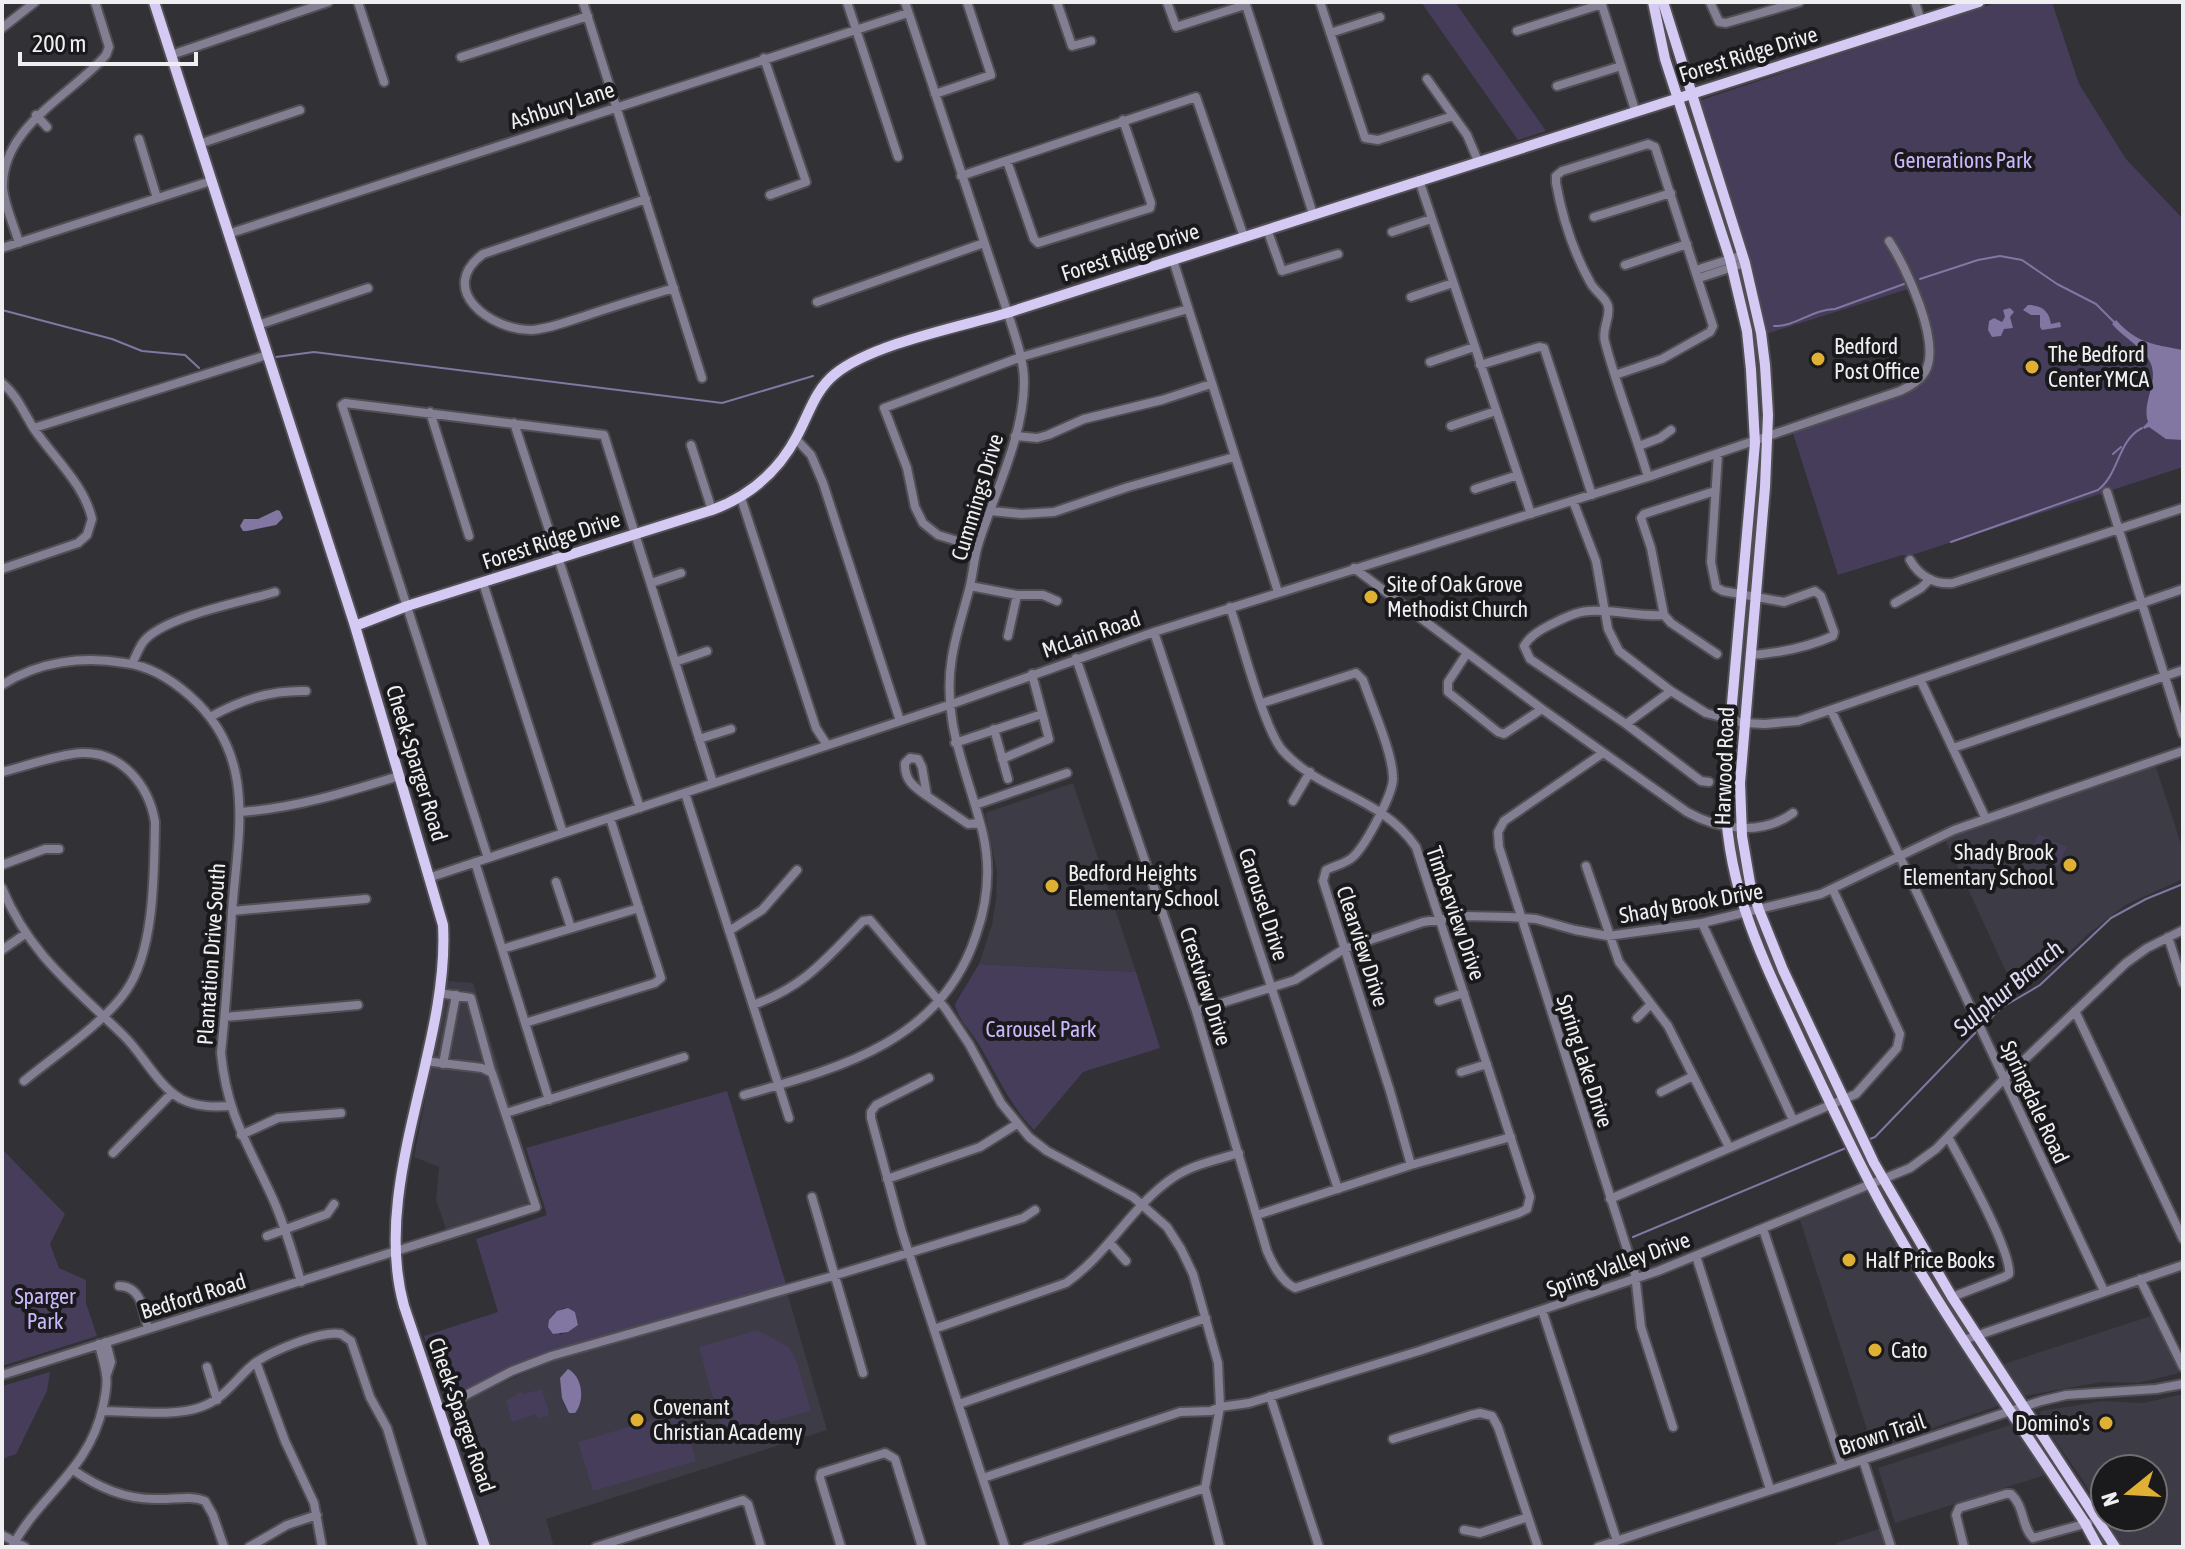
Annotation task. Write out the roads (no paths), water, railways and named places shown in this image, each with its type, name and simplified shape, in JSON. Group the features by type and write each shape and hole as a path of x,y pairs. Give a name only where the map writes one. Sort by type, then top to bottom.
{"main road":[{"name":"Cheek-Sparger Road","path":"154,2 355,626 443,925 439,993 407,1150 394,1253 401,1295 485,1547"},
{"name":"Harwood Road","path":"1653,2 1665,59 1731,263 1747,331 1755,443 1725,783 1726,826 1744,914 1831,1104 1890,1220 2098,1547"},
{"name":"Harwood Road","path":"1663,2 1744,259 1763,346 1767,436 1740,775 1741,827 1750,883 1783,970 1884,1179 1952,1297 2089,1506"},
{"name":"Forest Ridge Drive","path":"355,626 407,606 712,510 741,498 765,481 796,439 820,389 836,373 872,353 1007,313 1979,2"}],"street":[{"path":"2,28 35,2"},
{"path":"19,243 3,188 3,176 11,152 36,115 106,55 109,47 95,2"},
{"path":"171,55 328,2"},
{"path":"358,2 384,82"},
{"path":"583,2 702,378"},
{"path":"847,2 898,157"},
{"name":"Cummings Drive","path":"744,1095 822,1072 874,1050 910,1028 939,1001 959,976 970,954 986,902 988,860 975,805 955,743 949,705 952,656 977,547 1015,436 1024,385 1021,357 905,2"},
{"path":"935,94 991,75 967,2"},
{"path":"1057,2 1072,46 1091,41"},
{"path":"1167,2 1176,27 1245,3 1313,214"},
{"path":"1320,2 1365,138 1378,140 1453,116"},
{"path":"1710,2 1719,22 1726,23 1799,2"},
{"path":"1915,2 1921,21"},
{"path":"1517,31 1602,3 1635,110"},
{"name":"Ashbury Lane","path":"228,234 908,13"},
{"path":"461,57 588,16"},
{"path":"1330,33 1380,17"},
{"path":"764,58 806,182 770,195"},
{"path":"1557,86 1621,66"},
{"path":"1427,79 1467,135 1478,161"},
{"path":"961,176 1192,97 1198,98 1244,237"},
{"path":"199,144 300,110"},
{"path":"36,115 47,127"},
{"path":"1007,161 1038,243 1150,208 1151,203 1123,120"},
{"path":"139,139 157,198"},
{"path":"1615,375 1662,359 1710,332 1713,326 1671,193 1653,145 1648,144 1562,171 1556,176 1574,246 1592,287 1609,309 1603,334 1615,375 1648,477"},
{"path":"1419,180 1531,514"},
{"path":"2,248 211,181"},
{"path":"1594,217 1671,193"},
{"path":"646,199 494,249 475,260 467,274 466,291 474,308 503,324 533,330 674,288"},
{"path":"1392,232 1431,219"},
{"path":"1267,229 1282,271 1338,254"},
{"name":"McLain Road","path":"431,877 949,705 1154,632 1755,443 1767,436 1900,391 1911,386 1925,371 1930,352 1925,327 1904,266 1889,241"},
{"path":"817,302 984,243"},
{"path":"1625,265 1687,244"},
{"path":"1697,274 1744,259"},
{"path":"1173,260 1278,592"},
{"path":"1411,297 1453,283"},
{"path":"258,325 368,288"},
{"path":"977,547 938,535 923,523 915,507 907,468 884,408 1021,357 1188,309"},
{"path":"1430,362 1474,347"},
{"path":"1480,365 1544,348 1592,495"},
{"path":"34,428 267,355"},
{"path":"2,383 76,484 90,510 91,526 81,540 59,551 2,569"},
{"path":"1015,436 1037,438 1084,419 1162,400 1211,384"},
{"path":"488,858 343,404 600,433 606,440 713,783"},
{"path":"1451,426 1496,411"},
{"path":"430,412 469,536"},
{"path":"514,423 640,808"},
{"path":"1639,446 1671,430"},
{"path":"796,439 811,455 823,483 900,721"},
{"path":"691,445 712,510"},
{"path":"1718,454 1711,562 1716,587 1784,602 1815,591 1821,596 1834,632 1833,636 1796,650 1750,655"},
{"path":"991,511 1054,512 1234,457"},
{"path":"1475,489 1518,475"},
{"path":"1715,491 1657,509 1641,518 1651,548 1664,615 1717,654"},
{"path":"2107,492 2183,734"},
{"path":"741,498 816,728 827,745"},
{"path":"1573,501 1596,561 1605,612 1612,639 1619,651 1706,713 1744,723 1798,721 2183,589"},
{"path":"1910,560 1916,570 1930,579 1942,584 1953,583 2183,508"},
{"path":"1354,568 1542,709 1687,812 1726,826 1741,827 1763,827 1782,821 1793,813"},
{"path":"651,583 681,573"},
{"path":"1895,603 1930,579"},
{"path":"483,583 563,833"},
{"path":"970,586 1017,595 1043,595 1057,601"},
{"path":"132,664 142,644 157,630 275,592"},
{"path":"1008,636 1017,595"},
{"name":"Timberview Drive","path":"1230,607 1262,703 1282,750 1310,772 1381,811 1403,829 1416,847 1530,1197 1530,1204 1519,1213 1295,1288 1285,1280"},
{"path":"1664,615 1580,612 1542,629 1526,643 1526,655 1626,724 1701,781 1709,782"},
{"name":"Carousel Drive","path":"1154,632 1338,1189"},
{"path":"675,662 707,651"},
{"path":"1467,653 1448,682 1448,692 1498,732 1504,734 1542,709"},
{"name":"Crestview Drive","path":"1076,658 1196,1011 1273,1265 1285,1280"},
{"name":"Plantation Drive South","path":"2,685 38,669 83,659 132,664 163,675 182,689 210,717 232,754 241,812 221,1053 230,1106 285,1229 301,1282"},
{"path":"1953,748 2183,670"},
{"name":"Clearview Drive","path":"1262,703 1356,673 1363,680 1393,779 1381,811 1354,857 1326,870 1323,875 1411,1165"},
{"path":"1002,759 1049,741 1032,674"},
{"path":"1920,679 1986,819"},
{"path":"210,717 233,704 262,694 306,691"},
{"path":"1626,724 1671,691"},
{"name":"Springdale Road","path":"1831,710 2104,1291"},
{"path":"955,743 1042,714"},
{"path":"699,739 731,729"},
{"path":"994,729 1008,779"},
{"name":"Shady Brook Drive","path":"1196,1011 1295,980 1344,949 1423,922 1464,916 1521,917 1608,936 1744,914 1833,890 1938,837 2183,751"},
{"path":"2,772 85,753 110,759 137,777 147,792 155,822 149,919 143,957 124,994 24,1081"},
{"name":"Spring Lake Drive","path":"1603,753 1513,814 1498,832 1499,847 1636,1278 1641,1327 1673,1427"},
{"path":"1293,801 1310,772"},
{"path":"975,805 1067,773"},
{"path":"241,812 315,801 399,776"},
{"path":"685,793 789,1118"},
{"path":"927,796 968,824 980,823"},
{"path":"525,1023 655,983 661,978 610,818"},
{"path":"2,865 45,849 59,849"},
{"path":"475,862 549,1100"},
{"path":"1586,866 1619,962 1668,1026 1729,1147"},
{"path":"729,931 762,910 797,870"},
{"path":"556,882 571,928"},
{"path":"2,888 25,934 50,965 124,1036 172,1093 200,1106 230,1106"},
{"path":"1610,1199 1845,1099 1862,1089 1897,1048 1901,1039 1833,890"},
{"path":"232,911 366,899"},
{"path":"502,949 639,908"},
{"path":"753,1005 780,995 800,982 866,920 873,922 939,1001 1017,1124 1047,1151 1133,1197 1167,1227 1193,1274 1218,1363 1220,1407 1205,1488 1220,1547"},
{"path":"1702,923 1793,1120"},
{"name":"Spring Valley Drive","path":"983,1478 1180,1412 1211,1411 1270,1396 1542,1310 1696,1256 1884,1179 1920,1161 1948,1137 2004,1079 2136,955 2183,930"},
{"path":"2,950 25,934"},
{"path":"2168,937 2183,983"},
{"path":"439,993 471,998 506,1113 684,1057"},
{"path":"1439,1001 1464,993"},
{"path":"443,1064 456,995"},
{"path":"1637,1018 1651,1004"},
{"path":"225,1017 358,1005"},
{"path":"2075,1011 2183,1239"},
{"path":"425,1061 491,1071"},
{"path":"1461,1072 1487,1064"},
{"path":"1661,1092 1693,1076"},
{"path":"929,1078 889,1097 872,1109 871,1118 909,1253 1005,1547"},
{"path":"113,1153 172,1093"},
{"path":"241,1135 278,1118 341,1113"},
{"name":"Bedford Road","path":"2,1375 536,1207 506,1113"},
{"path":"887,1179 980,1147 1017,1124"},
{"path":"1257,1215 1411,1165 1511,1137"},
{"path":"1948,1137 2010,1268 2009,1274 2004,1277 1952,1297"},
{"path":"934,1329 1066,1283 1083,1271 1166,1184 1193,1167 1239,1153"},
{"path":"812,1197 863,1373"},
{"path":"267,1236 327,1214 334,1204"},
{"path":"439,1409 512,1371 551,1356 833,1276 1023,1218 1035,1210"},
{"path":"1763,1229 1842,1466"},
{"path":"1110,1243 1126,1261"},
{"path":"1696,1256 1770,1489"},
{"path":"1964,1340 2183,1265"},
{"path":"2140,1279 2183,1367"},
{"path":"119,1286 129,1286 136,1291 148,1329"},
{"path":"1542,1310 1617,1541"},
{"path":"959,1404 1206,1318"},
{"path":"102,1411 190,1411 217,1400 256,1362 280,1350 334,1332 347,1337 370,1397 387,1428 423,1547"},
{"path":"13,1544 73,1470 96,1433 106,1375 103,1343"},
{"path":"256,1362 317,1515 322,1547"},
{"path":"207,1367 217,1400"},
{"name":"Brown Trail","path":"1598,1547 2066,1395 2156,1389 2183,1384"},
{"path":"1270,1396 1319,1547"},
{"path":"1393,1439 1471,1415 1487,1413 1492,1416 1538,1547"},
{"path":"841,1547 821,1473 875,1455 891,1455 895,1459 922,1547"},
{"path":"1863,1460 1891,1547"},
{"path":"73,1470 90,1482 122,1495 205,1501 224,1547"},
{"path":"1027,1547 1205,1488"},
{"path":"1964,1547 1956,1515 1959,1508 2006,1494 2011,1494 2021,1504 2029,1534 2033,1538 2089,1522"},
{"path":"596,1547 737,1501 745,1502 761,1547"},
{"path":"249,1547 278,1530 317,1515"},
{"path":"1464,1530 1480,1533 1528,1517"},
{"path":"2,1535 13,1544 25,1547"}],"waterway":[{"path":"1920,279 1978,260 2000,256 2022,260 2057,284 2096,304 2114,322"},
{"path":"1774,326 1789,324 1904,284"},
{"path":"2,310 112,339 142,351 185,355 199,368"},
{"path":"276,357 314,352 722,403 813,376"},
{"path":"1951,542 2098,490 2111,475 2128,441 2142,428"},
{"path":"2113,454 2121,447"},
{"name":"Sulphur Branch","path":"1984,1025 2001,1008 2040,985 2111,918 2183,884"},
{"name":"Sulphur Branch","path":"1870,1139 1979,1029"},
{"name":"Sulphur Branch","path":"1633,1237 1846,1148"}],"place":[{"name":"Bedford Post Office","path":"1818,359"},
{"name":"The Bedford Center YMCA","path":"2032,367"},
{"name":"Site of Oak Grove Methodist Church","path":"1371,597"},
{"name":"Shady Brook Elementary School","path":"2070,865"},
{"name":"Bedford Heights Elementary School","path":"1052,886"},
{"name":"Half Price Books","path":"1849,1260"},
{"name":"Cato","path":"1875,1350"},
{"name":"Covenant Christian Academy","path":"637,1420"},
{"name":"Domino's","path":"2106,1423"}],"park label":[{"name":"Generations Park","path":"1963,160"},
{"name":"Carousel Park","path":"1041,1029"},
{"name":"Sparger Park","path":"45,1308"}]}
